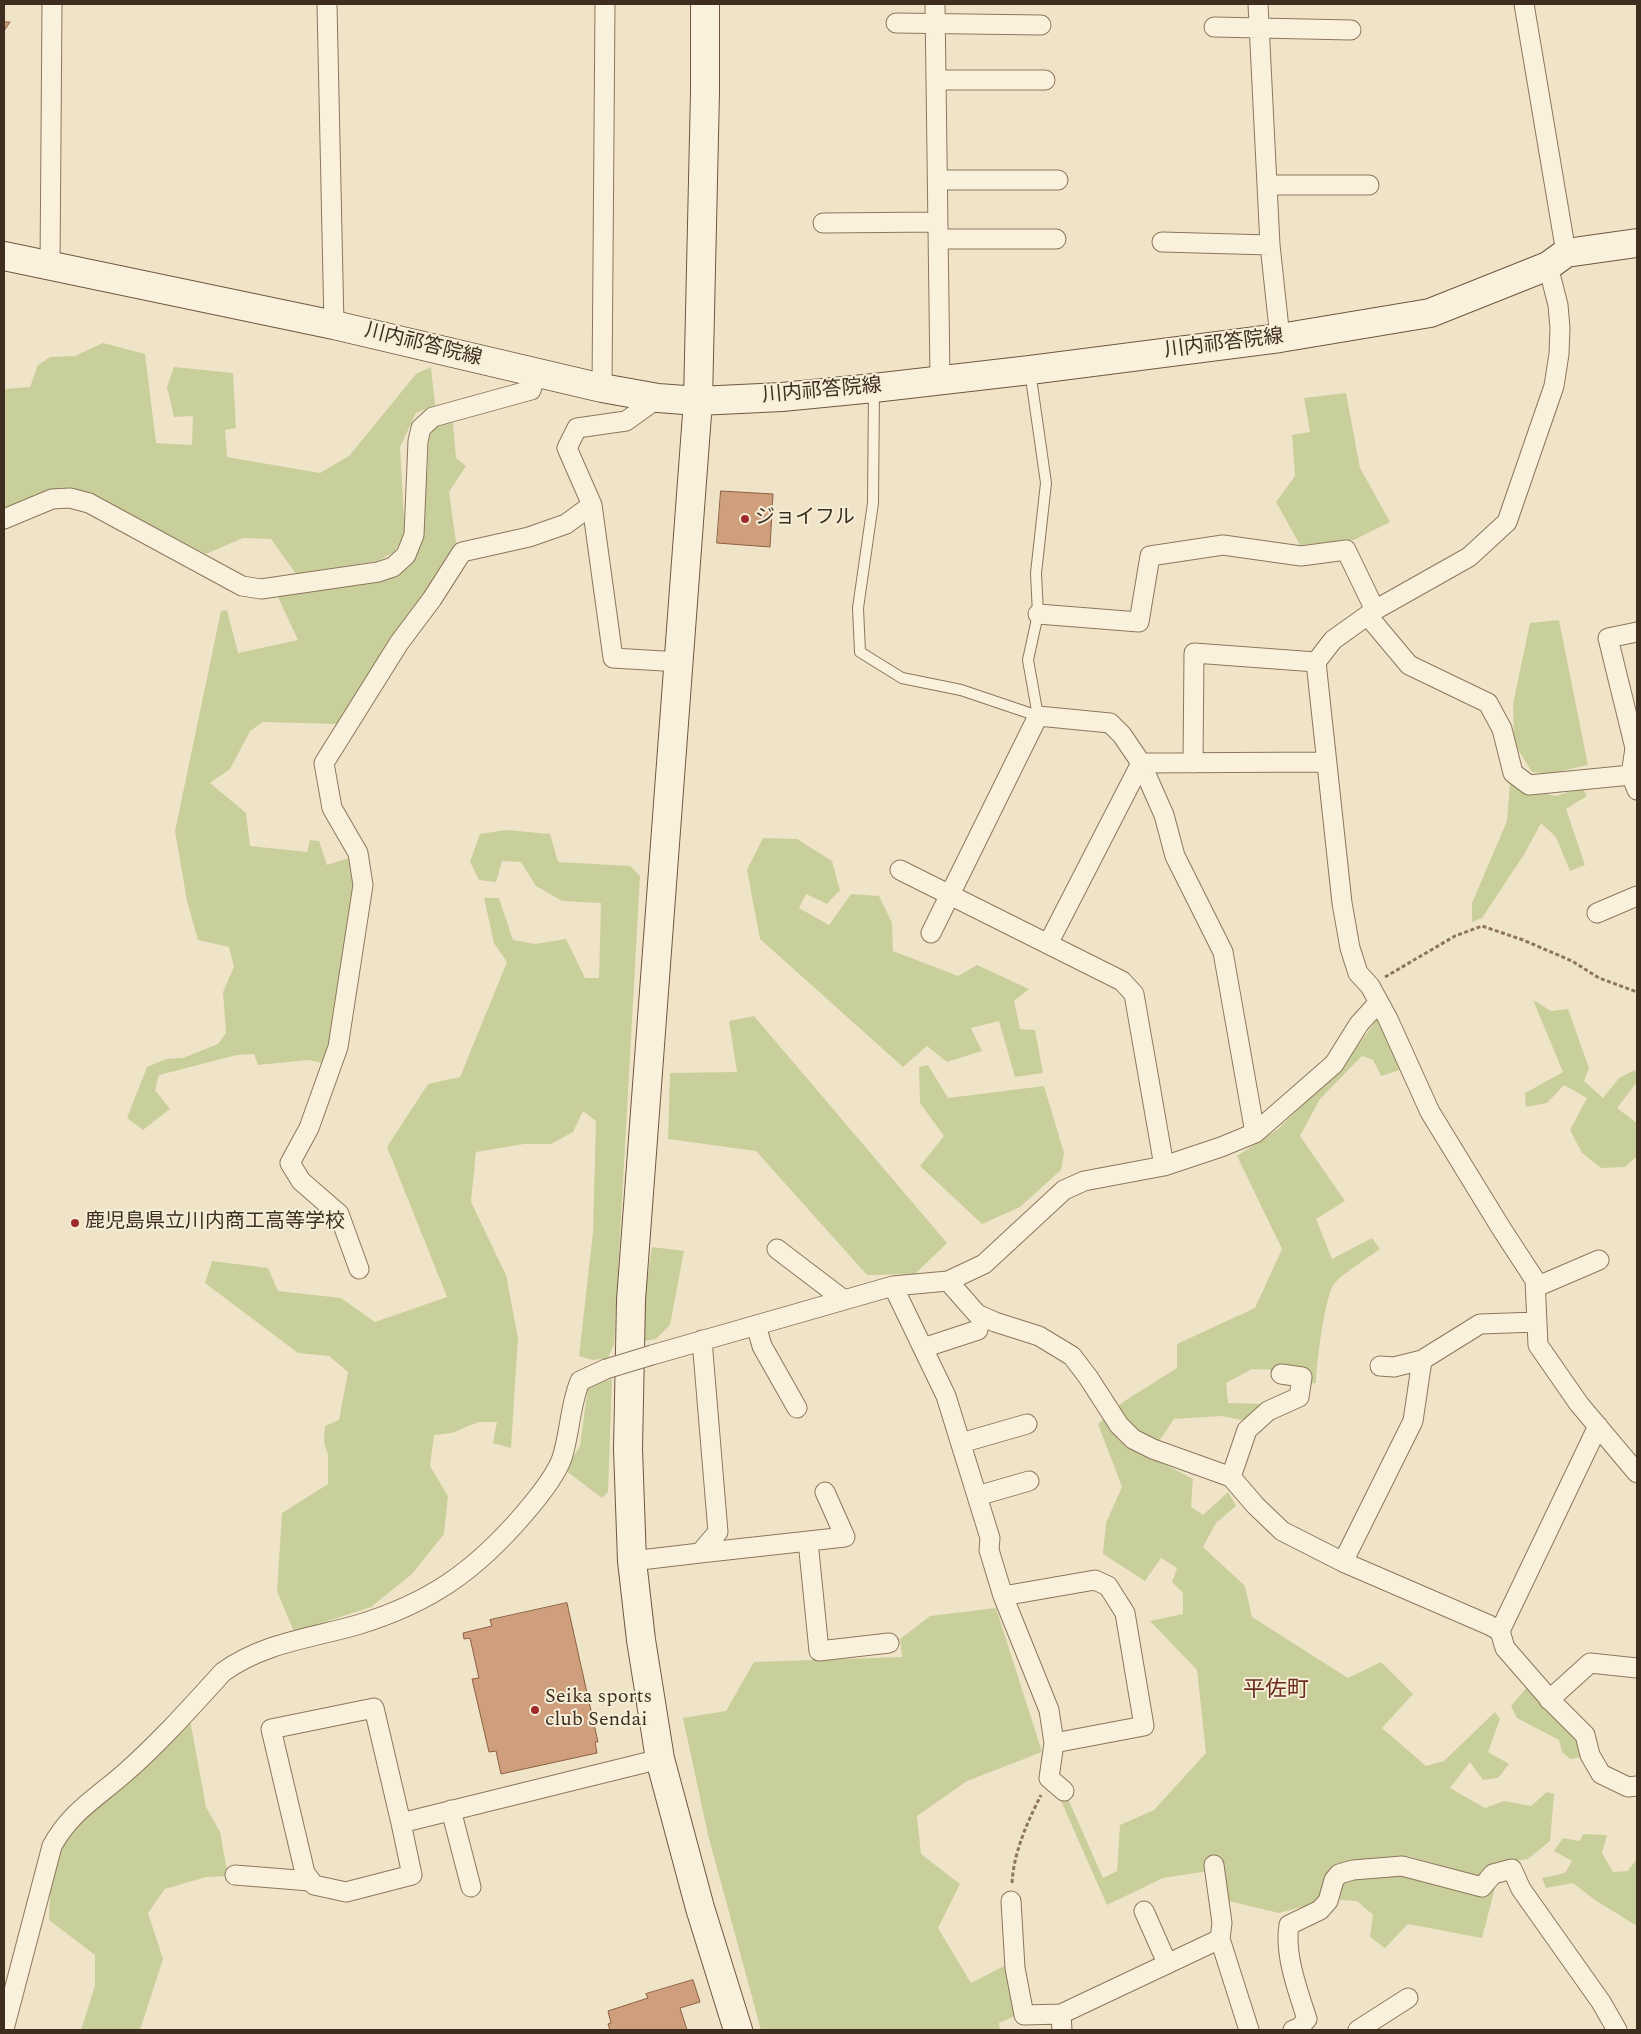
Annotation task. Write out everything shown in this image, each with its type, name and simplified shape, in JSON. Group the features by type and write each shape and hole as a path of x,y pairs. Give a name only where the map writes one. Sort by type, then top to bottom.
{"street":[{"path":"50,267 52,4"},
{"path":"327,4 334,324"},
{"path":"602,388 605,4"},
{"path":"705,4 705,92 698,401 631,1300 628,1450 632,1561 641,1640 660,1759 700,1908 738,2030"},
{"path":"935,4 940,379"},
{"path":"1258,4 1270,245 1280,338"},
{"path":"1524,4 1557,260 1560,328 1559,354 1554,386 1507,522 1469,557 1371,613 1333,640 1316,662 1342,902 1350,948 1358,973 1370,986 1388,1018 1430,1112 1535,1280 1538,1344 1579,1404 1637,1473"},
{"path":"896,23 1041,25"},
{"path":"1214,27 1351,30"},
{"path":"936,80 1045,80"},
{"path":"938,180 1058,180"},
{"path":"1267,185 1369,185"},
{"path":"822,223 1056,238"},
{"path":"1162,242 1270,245"},
{"name":"川内祁答院線","path":"4,256 334,324 602,388 658,398 698,401 782,397 1030,370 1280,338 1430,313 1557,260 1637,243"},
{"path":"4,519 52,499 70,498 79,500 89,503 242,586 261,588 378,572 393,567 406,556 414,535 418,441 421,428 433,417 531,390 536,373"},
{"path":"658,398 626,421 577,428 567,448 592,505 613,658 680,662"},
{"path":"359,1268 338,1214 300,1181 290,1163 308,1128 338,1047 363,885 358,853 332,808 324,763 399,643 432,599 462,552 529,537 566,524 592,505"},
{"path":"1038,614 1139,622 1150,556 1222,545 1301,556 1346,550 1371,613 1409,665 1488,703 1502,729 1513,773 1529,785 1634,783 1635,748 1608,638 1637,632"},
{"path":"1193,763 1194,652 1316,662"},
{"path":"931,933 951,896 1038,716 1110,723 1122,736 1141,763 1164,815 1175,856 1223,952 1256,1133"},
{"path":"1141,763 1326,762"},
{"path":"1048,944 1141,763"},
{"path":"900,870 1122,981 1134,994 1164,1166"},
{"path":"1597,913 1637,896"},
{"path":"4,2029 52,1846 60,1830 70,1818 127,1771 223,1672 252,1654 292,1640 392,1614 441,1589 464,1573 500,1542 537,1499 562,1459 580,1381 606,1370 702,1340 893,1286 948,1281 984,1264 1064,1190 1084,1180 1164,1166 1256,1133 1334,1064 1359,1024 1378,1003"},
{"path":"777,1248 844,1300"},
{"path":"1536,1287 1599,1260"},
{"path":"948,1281 978,1314 1039,1336 1072,1356 1119,1425 1133,1439 1153,1449 1231,1477 1255,1505 1282,1531 1343,1562 1500,1631"},
{"path":"893,1286 946,1396 990,1538 989,1550 1003,1596 1049,1710 1054,1744 1049,1778 1064,1791"},
{"path":"1380,1366 1394,1367 1422,1360 1480,1324 1537,1322"},
{"path":"756,1325 762,1346 796,1408"},
{"path":"923,1348 978,1330"},
{"path":"700,1553 718,1532 702,1340"},
{"path":"1343,1562 1413,1422 1422,1360"},
{"path":"1231,1477 1247,1430 1268,1411 1299,1398 1302,1377 1282,1374"},
{"path":"961,1443 1028,1424"},
{"path":"1598,1426 1500,1631 1504,1648 1549,1700 1584,1735 1590,1755 1601,1774 1628,1787 1637,1786"},
{"path":"977,1496 1029,1481"},
{"path":"632,1561 845,1537 825,1492"},
{"path":"808,1541 819,1651 889,1643"},
{"path":"1003,1596 1095,1580 1108,1586 1125,1613 1144,1726 1054,1744"},
{"path":"1549,1700 1590,1663 1637,1668"},
{"path":"374,1708 400,1822 412,1875 346,1892 314,1885 305,1873 271,1729 374,1708"},
{"path":"400,1822 660,1759"},
{"path":"451,1810 471,1887"},
{"path":"1214,1864 1222,1923 1220,1939 1249,2030"},
{"path":"1297,2029 1307,2018 1296,1984 1287,1936 1289,1925 1320,1910 1328,1901 1334,1880 1339,1874 1353,1870 1402,1866 1482,1887 1493,1874 1512,1869 1521,1889 1618,2030"},
{"path":"235,1875 310,1880"},
{"path":"1012,1900 1015,1968 1024,2015 1062,2022 1167,1963 1220,1939"},
{"path":"1144,1911 1167,1963"},
{"path":"1364,2029 1408,1998"}],"lane":[{"path":"874,388 873,503 858,608 860,652 902,678 960,690 1038,716 1028,660 1038,614 1036,573 1046,483 1030,370"}],"path":[{"path":"1370,986 1455,936 1482,926 1523,940 1572,961 1599,978 1637,992"},
{"path":"1012,1900 1015,1863 1025,1826 1049,1778"}],"green space":[{"path":"103,343 145,354 156,443 192,445 193,416 174,417 167,387 174,367 233,373 236,428 225,430 227,457 320,473 349,456 416,374 431,367 435,405 416,413 400,447 405,534 394,552 378,561 296,574 271,539 243,538 206,554 89,493 70,489 48,490 4,510 4,389 30,387 38,365 50,357 75,356"},
{"path":"1346,393 1360,468 1390,522 1354,540 1300,545 1276,502 1295,476 1292,435 1310,432 1304,398"},
{"path":"453,423 456,458 466,466 449,492 456,542 426,596 337,724 263,722 250,731 230,769 210,783 246,813 250,846 307,852 310,840 319,841 327,865 349,858 354,880 350,912 333,1037 323,1063 308,1060 258,1065 254,1054 237,1055 159,1075 155,1090 170,1109 143,1130 127,1118 147,1067 166,1059 183,1058 218,1044 226,1033 223,992 234,967 229,947 198,940 187,901 175,831 221,611 227,610 238,653 298,640 277,595 378,582 399,574 427,475 429,436 438,424"},
{"path":"1559,620 1588,765 1548,774 1532,772 1514,743 1513,704 1530,623"},
{"path":"1510,783 1555,796 1583,788 1587,796 1566,809 1585,865 1570,871 1556,837 1541,823 1525,853 1482,918 1472,922 1472,903 1507,821"},
{"path":"506,830 550,834 558,862 630,866 640,876 614,1344 608,1358 592,1360 579,1356 593,1232 596,1121 583,1111 573,1132 551,1144 524,1144 476,1152 471,1202 506,1275 518,1338 511,1448 493,1443 497,1422 478,1422 452,1433 434,1435 430,1466 448,1496 444,1534 412,1574 371,1607 294,1632 277,1591 282,1513 328,1484 328,1455 324,1442 325,1426 339,1420 348,1372 329,1356 298,1353 205,1283 212,1261 268,1268 278,1291 341,1298 375,1322 447,1297 387,1147 428,1084 460,1077 507,962 494,943 484,898 499,898 513,940 535,944 566,939 585,978 599,978 601,903 562,901 536,886 521,862 502,861 496,882 479,880 470,862 480,834"},
{"path":"763,838 797,839 832,861 840,890 827,904 806,894 799,908 829,925 851,894 879,896 892,923 893,951 958,976 977,965 1029,989 1014,1001 1020,1029 1035,1030 1043,1073 1015,1077 999,1021 971,1028 982,1051 947,1062 927,1046 903,1067 760,939 747,870"},
{"path":"1533,1000 1551,1011 1568,1009 1589,1068 1584,1081 1603,1098 1619,1078 1635,1070 1637,1072 1637,1082 1617,1108 1637,1123 1637,1156 1625,1167 1601,1168 1582,1153 1570,1130 1587,1098 1564,1085 1547,1103 1526,1107 1525,1093 1563,1072"},
{"path":"754,1016 947,1243 915,1274 867,1275 756,1151 668,1139 670,1073 737,1072 729,1021"},
{"path":"1379,1017 1400,1070 1381,1076 1373,1060 1362,1056 1320,1099 1300,1136 1345,1201 1316,1219 1332,1259 1372,1238 1380,1249 1334,1284 1327,1302 1316,1383 1308,1384 1303,1371 1252,1369 1226,1383 1228,1403 1265,1404 1247,1421 1221,1416 1174,1419 1149,1456 1193,1479 1191,1507 1203,1515 1228,1492 1236,1506 1216,1523 1203,1547 1245,1586 1252,1617 1348,1678 1381,1662 1413,1694 1382,1728 1426,1766 1444,1761 1495,1712 1500,1719 1488,1752 1509,1764 1498,1778 1483,1780 1470,1762 1450,1788 1485,1808 1504,1801 1531,1806 1547,1792 1554,1794 1550,1841 1528,1859 1494,1864 1479,1876 1408,1856 1357,1860 1335,1865 1324,1882 1316,1903 1279,1913 1228,1901 1222,1869 1163,1878 1107,1905 1061,1801 1068,1799 1103,1878 1117,1871 1120,1825 1154,1810 1206,1753 1197,1670 1150,1621 1183,1614 1183,1593 1172,1582 1177,1568 1161,1558 1145,1581 1103,1554 1106,1523 1122,1487 1098,1424 1123,1402 1177,1368 1177,1344 1255,1308 1282,1249 1237,1156 1278,1129 1340,1069"},
{"path":"928,1065 948,1098 1044,1086 1064,1153 1061,1170 1020,1207 982,1224 920,1166 944,1136 920,1103 919,1067"},
{"path":"652,1247 684,1251 670,1325 656,1339 638,1342"},
{"path":"612,1379 608,1492 602,1498 565,1470 580,1446 588,1386"},
{"path":"996,1608 1042,1752 967,1781 917,1816 921,1854 960,1884 938,1928 971,1983 1006,1965 1015,2016 999,2023 1000,2030 761,2030 708,1835 683,1718 726,1711 754,1662 902,1657 900,1639 930,1616"},
{"path":"1528,1686 1578,1737 1581,1757 1570,1759 1562,1752 1559,1740 1517,1718 1511,1706"},
{"path":"190,1720 206,1807 220,1832 228,1876 206,1877 165,1889 148,1913 163,1959 140,2030 81,2030 95,1986 95,1955 49,1920 51,1872 66,1836"},
{"path":"1583,1834 1607,1835 1602,1853 1613,1872 1628,1871 1637,1858 1637,1926 1595,1900 1573,1883 1546,1888 1542,1878 1565,1873 1572,1861 1554,1851 1563,1838 1580,1841"},
{"path":"1403,1873 1496,1884 1482,1938 1408,1924 1385,1948 1370,1937 1373,1915 1357,1901 1340,1900 1341,1882 1364,1876"}],"building":[{"path":"4,22 10,22 4,31"},
{"name":"ジョイフル","path":"721,491 773,494 770,547 717,543"},
{"name":"Seika sports club Sendai","path":"567,1603 598,1742 595,1742 597,1753 501,1774 496,1751 489,1752 472,1679 479,1678 470,1638 464,1639 463,1633 492,1626 490,1620"},
{"path":"693,1980 700,2002 680,2008 687,2030 610,2030 608,2024 611,2023 608,2011 648,1998 646,1994"}],"place":[{"name":"ジョイフル","path":"745,519"},
{"name":"鹿児島県立川内商工高等学校","path":"75,1223"},
{"name":"Seika sports club Sendai","path":"535,1710"}],"district":[{"name":"平佐町","path":"1276,1692"}]}
